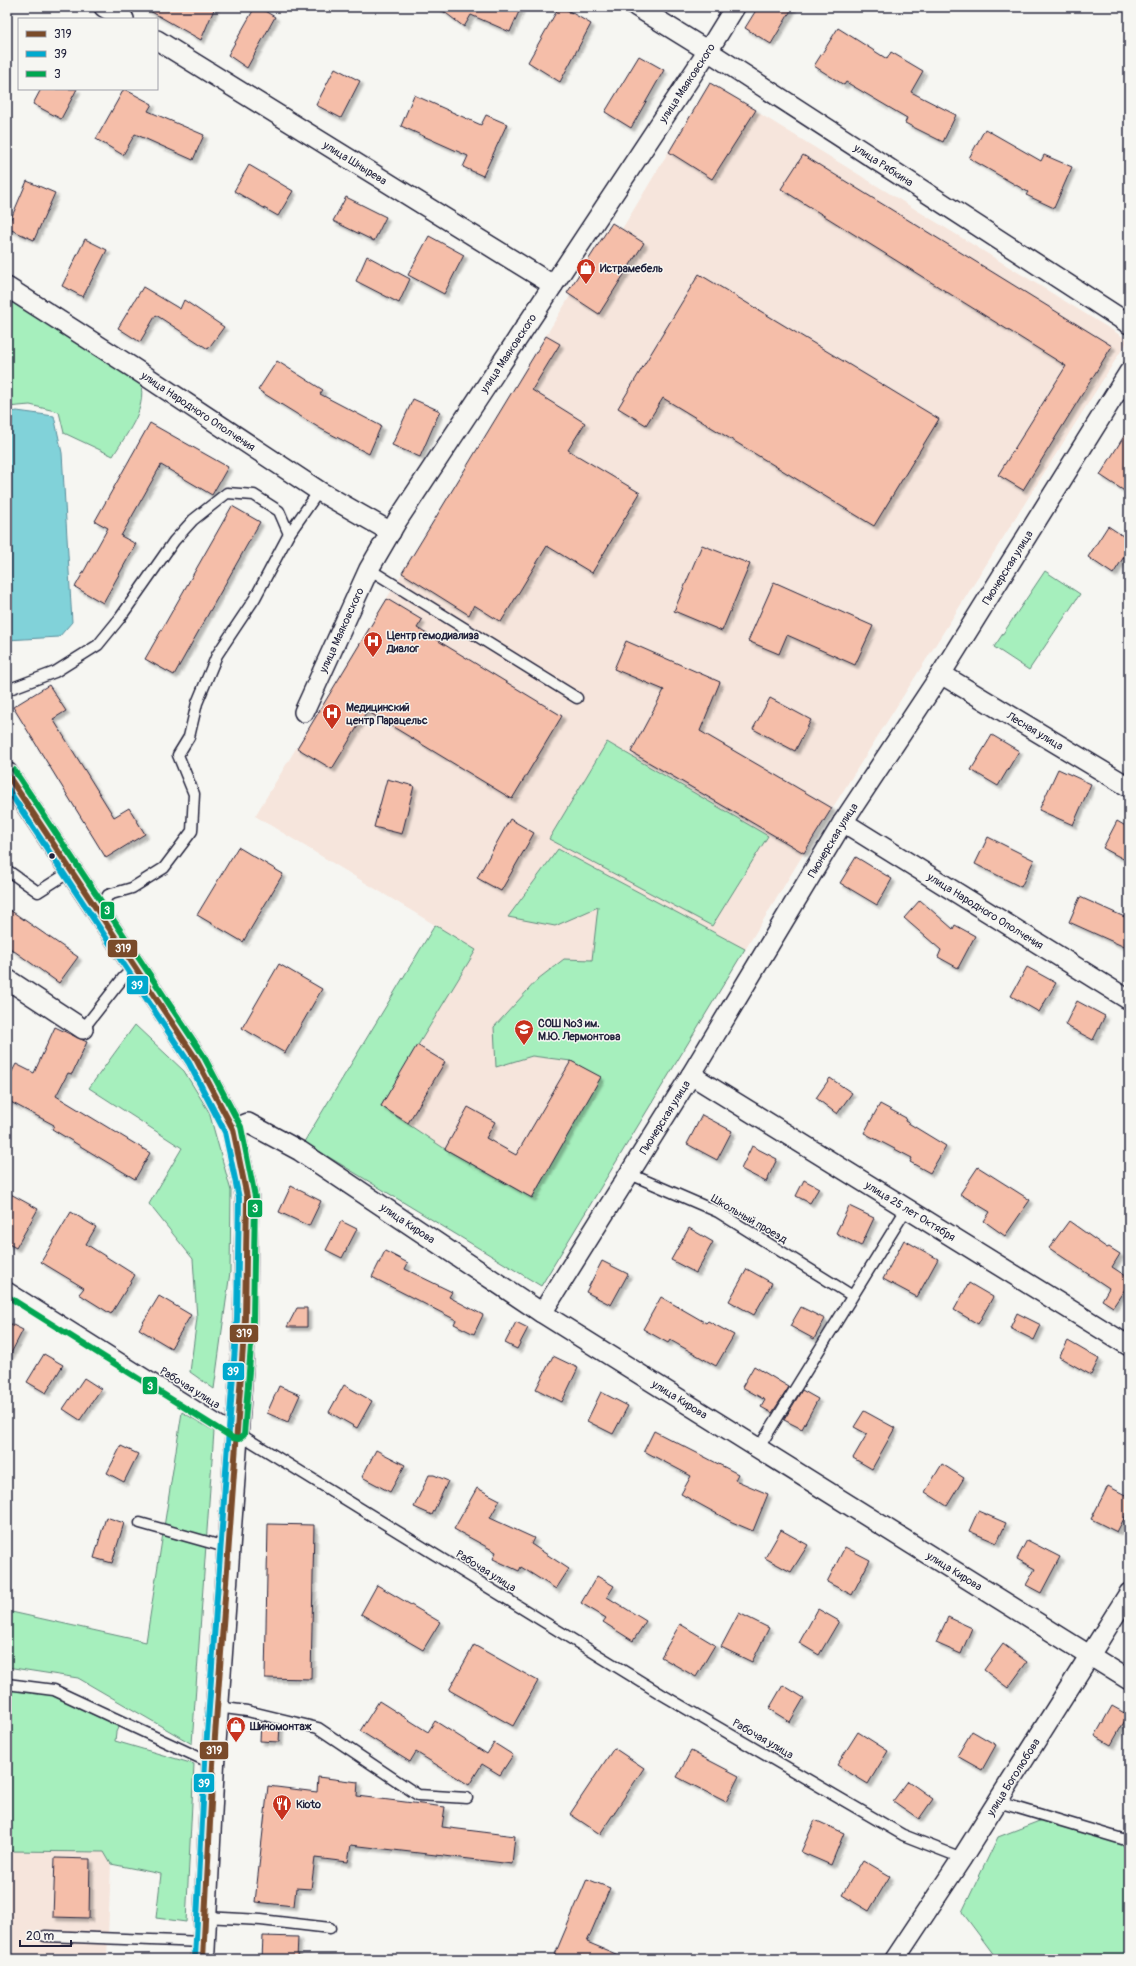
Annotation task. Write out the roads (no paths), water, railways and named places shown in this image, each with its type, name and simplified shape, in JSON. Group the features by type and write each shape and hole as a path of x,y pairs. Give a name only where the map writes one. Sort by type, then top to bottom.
{"main road":[{"path":"7,774 196,1059 233,1129 247,1197 245,1319 213,1764 203,1950"}],"street":[{"path":"104,7 122,18"},
{"name":"улица Рябкина","path":"637,7 708,51 1129,324"},
{"name":"улица Маяковского","path":"304,712 369,569 391,532 708,51 735,7"},
{"name":"улица Шнырева","path":"158,41 553,285"},
{"name":"улица Народного Ополчения","path":"7,286 136,369 318,491 391,532"},
{"name":"Пионерская улица","path":"542,1313 691,1075 843,822 941,674 1129,372"},
{"name":"Лесная улица","path":"941,674 1129,787"},
{"name":"улица Народного Ополчения","path":"843,822 1129,1000"},
{"path":"7,979 82,1029"},
{"name":"улица 25 лет Октября","path":"691,1075 1129,1346"},
{"name":"улица Кирова","path":"233,1129 248,1123 300,1151 542,1313 1129,1680"},
{"name":"улица Боголюбова","path":"895,1959 998,1802 1129,1593"}],"lane":[{"path":"98,913 108,895 132,888 164,868 192,831 194,794 178,755 190,737 197,703 216,655 254,598 289,534 318,491"},
{"path":"7,690 54,672 98,645 120,618 174,541 194,520 227,493 254,495 280,511 289,534"},
{"path":"369,569 577,698"},
{"path":"7,870 38,892 71,871"},
{"path":"82,1029 123,978 135,966"},
{"name":"Школьный проезд","path":"630,1174 718,1212 851,1295"},
{"path":"758,1449 851,1295 907,1208"},
{"name":"Рабочая улица","path":"7,1287 236,1431 674,1701 903,1835 962,1858"},
{"path":"140,1523 229,1548"},
{"path":"7,1684 54,1690 213,1764"},
{"path":"217,1707 247,1711 318,1728 418,1795 467,1798"},
{"path":"998,1802 1129,1841"},
{"path":"205,1917 249,1919 330,1928"},
{"path":"45,1936 203,1950"}],"water":[{"path":"17,411 54,416 62,453 72,622 59,637 7,640 7,413"}],"place":[{"name":"Истрамебель","path":"586,285"},
{"name":"Центр гемодиализа Диалог","path":"373,658"},
{"name":"Медицинский центр Парацельс","path":"332,730"},
{"name":"СОШ №3 им. М.Ю. Лермонтова","path":"524,1046"},
{"name":"Шиномонтаж","path":"236,1743"},
{"name":"Kioto","path":"282,1821"}]}
